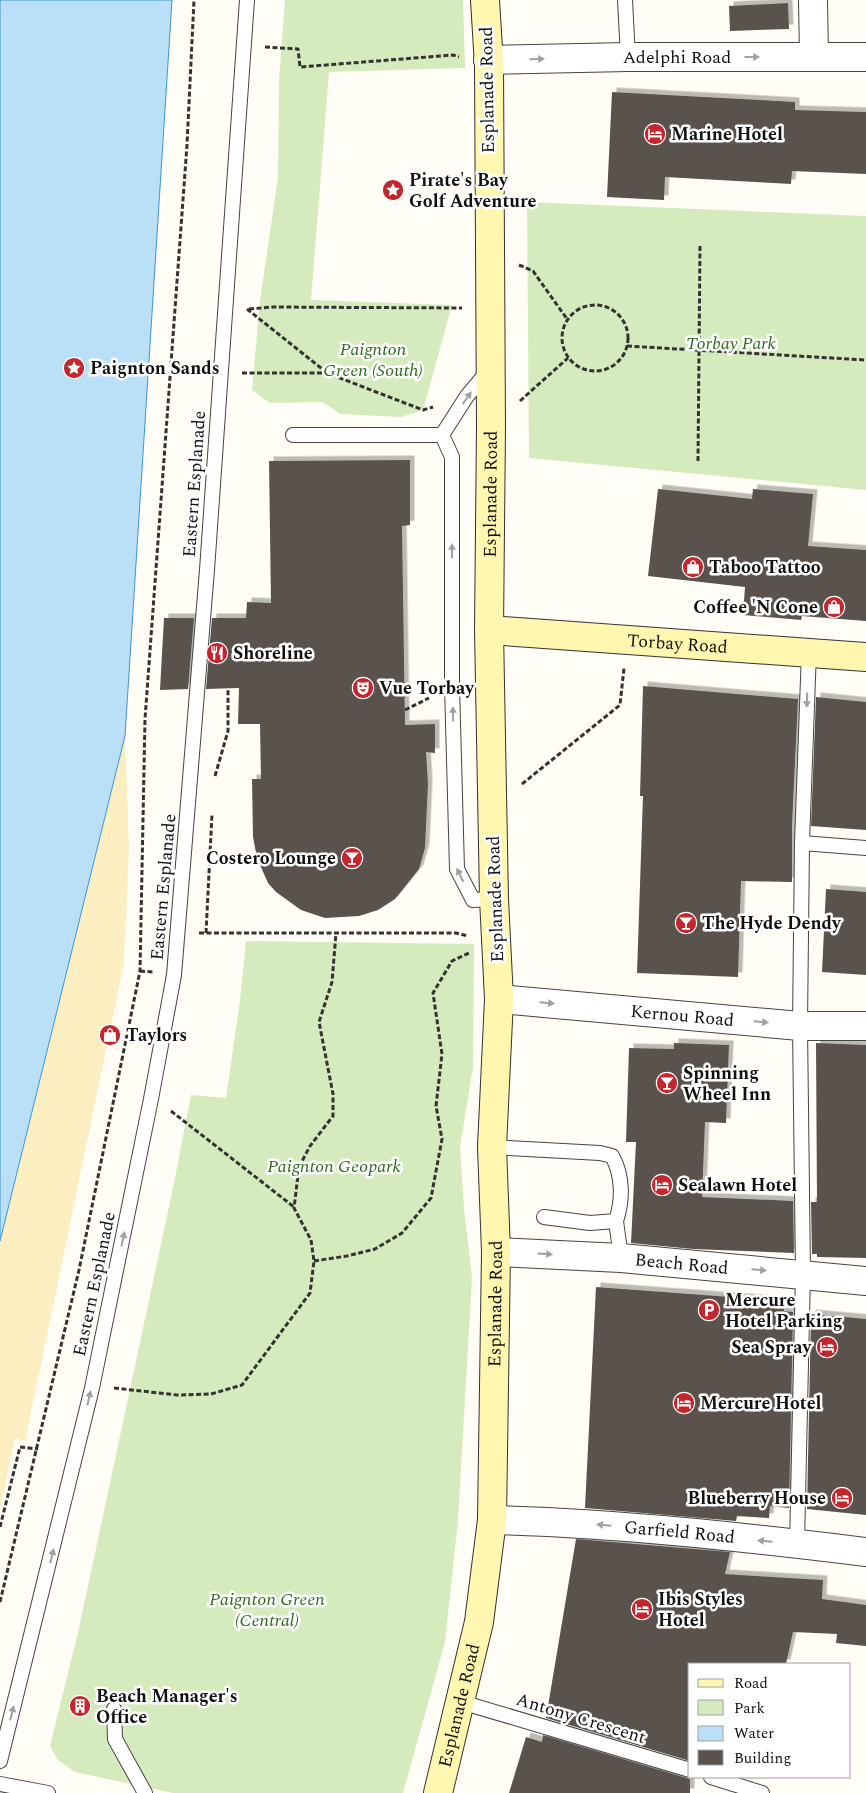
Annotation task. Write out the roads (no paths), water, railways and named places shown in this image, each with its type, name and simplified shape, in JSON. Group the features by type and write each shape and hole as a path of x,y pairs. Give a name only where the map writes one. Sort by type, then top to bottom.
{"main road":[{"name":"Esplanade Road","path":"438,1793 479,1622 492,1520 496,1252 492,1147 499,999 495,943 489,630 491,426 489,62 485,0"},
{"name":"Torbay Road","path":"489,630 866,657"}],"street":[{"path":"813,0 814,57"},
{"name":"Adelphi Road","path":"489,62 628,57 866,57"},
{"name":"Kernou Road","path":"499,999 800,1026 866,1026"},
{"name":"Beach Road","path":"496,1252 621,1258 803,1273 866,1281"},
{"name":"Garfield Road","path":"492,1520 572,1522 866,1552"}],"lane":[{"name":"Eastern Esplanade","path":"0,1761 92,1388 151,1099 174,975 221,372 247,0"},
{"path":"626,0 628,57"},
{"path":"442,436 467,396 490,368"},
{"path":"293,435 442,436"},
{"path":"442,436 452,457 452,686 457,869 473,900 494,900"},
{"path":"797,1544 803,1273 800,1026 802,843 809,652"},
{"path":"802,843 866,848"},
{"path":"492,1147 600,1153 612,1156 619,1172 620,1210 616,1221 621,1258"},
{"path":"544,1217 590,1223 616,1221"},
{"name":"Antony Crescent","path":"461,1702 688,1769"},
{"path":"114,1708 115,1739 144,1793"},
{"path":"713,1778 746,1790 762,1793"},
{"path":"0,1784 48,1793"}],"water":[{"name":"Paignton Sands","path":"0,0 172,0 125,736 0,1241"}],"place":[{"name":"Marine Hotel","path":"655,134"},
{"name":"Pirate's Bay Golf Adventure","path":"393,190"},
{"name":"Paignton Sands","path":"74,368"},
{"name":"Taboo Tattoo","path":"693,567"},
{"name":"Coffee 'N Cone","path":"834,607"},
{"name":"Shoreline","path":"217,653"},
{"name":"Vue Torbay","path":"363,688"},
{"name":"Costero Lounge","path":"352,858"},
{"name":"The Hyde Dendy","path":"686,923"},
{"name":"Taylors","path":"110,1035"},
{"name":"Spinning Wheel Inn","path":"667,1083"},
{"name":"Sealawn Hotel","path":"662,1185"},
{"name":"Mercure Hotel Parking","path":"709,1310"},
{"name":"Sea Spray","path":"827,1347"},
{"name":"Mercure Hotel","path":"684,1403"},
{"name":"Blueberry House","path":"842,1498"},
{"name":"Ibis Styles Hotel","path":"642,1609"},
{"name":"Beach Manager's Office","path":"80,1706"}],"park label":[{"name":"Torbay Park","path":"731,343"},
{"name":"Paignton Green (South)","path":"373,359"},
{"name":"Paignton Geopark","path":"334,1166"},
{"name":"Paignton Green (Central)","path":"267,1609"}]}
